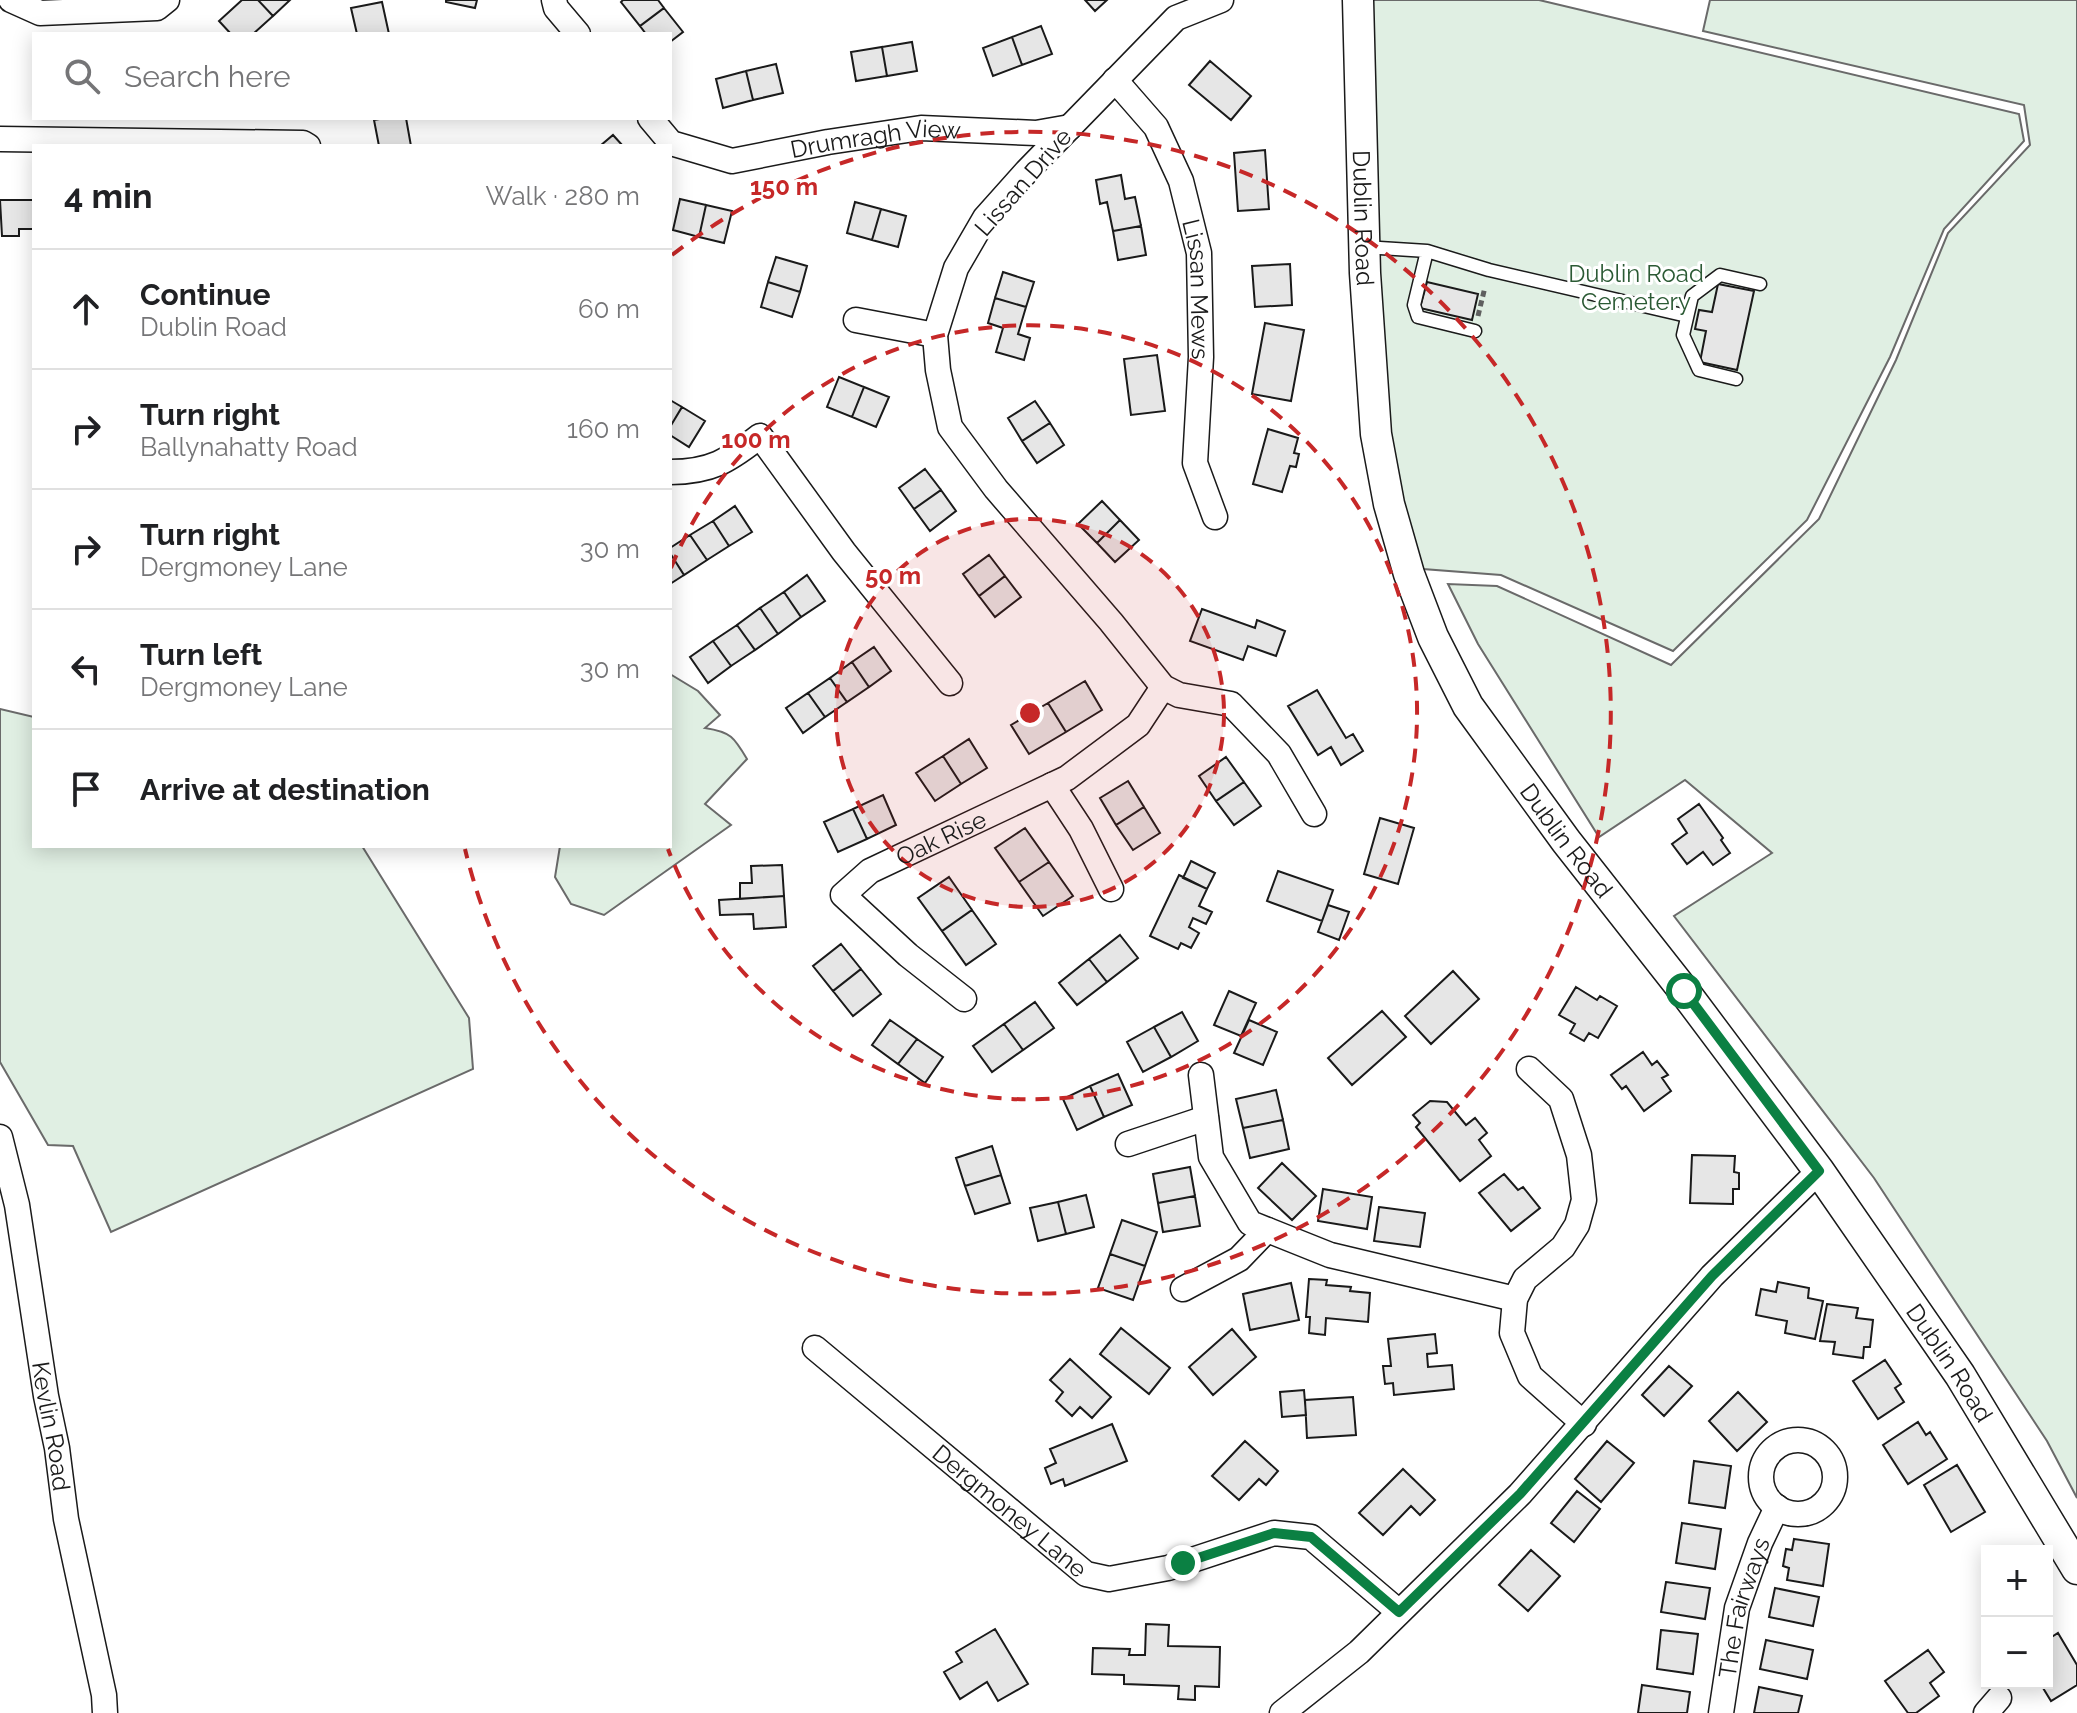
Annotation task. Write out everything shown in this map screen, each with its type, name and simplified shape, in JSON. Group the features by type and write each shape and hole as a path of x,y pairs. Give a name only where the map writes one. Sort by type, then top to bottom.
{"street":[{"path":"11,0 40,13 157,8 167,0"},
{"path":"554,0 556,8 576,32"},
{"name":"Lissan Drive","path":"1163,687 996,489 950,427 938,370 935,335 956,268 985,218 1176,18 1221,0"},
{"name":"Dublin Road","path":"1358,0 1364,247 1376,434 1389,504 1409,574 1433,637 1477,719 1566,841 1819,1171 1960,1375 2077,1569"},
{"name":"Lissan Mews","path":"1115,80 1156,127 1181,181 1199,253 1201,357 1195,463 1215,517"},
{"name":"Drumragh View","path":"652,120 671,143 732,161 921,128 1036,133 1070,127"},
{"path":"0,139 155,144 305,144"},
{"path":"856,320 935,335"},
{"path":"672,472 694,472 725,463 760,436 844,552 950,683"},
{"path":"1163,687 1179,695 1231,704 1279,754 1314,814"},
{"name":"Oak Rise","path":"964,999 908,955 843,895 870,871 1067,778 1138,725 1163,687"},
{"path":"1052,785 1081,829 1111,889"},
{"path":"1529,1069 1561,1099 1579,1155 1584,1200 1577,1225 1563,1247 1525,1279 1515,1299 1512,1333 1530,1376 1584,1424"},
{"path":"1201,1075 1211,1157 1250,1223 1330,1255 1515,1299"},
{"path":"1128,1144 1206,1118"},
{"name":"Kevlin Road","path":"0,1137 17,1205 66,1519 104,1695 105,1713"},
{"path":"1282,1713 1359,1652 1500,1514 1584,1424 1712,1276 1819,1171"},
{"path":"1183,1289 1239,1259 1267,1230"},
{"name":"Dergmoney Lane","path":"815,1348 1086,1574 1109,1579 1168,1568 1274,1533 1311,1537 1399,1612"},
{"name":"The Fairways","path":"1721,1713 1737,1608 1760,1543 1777,1507"}],"lane":[{"path":"1364,247 1427,251 1489,270 1687,316"},
{"path":"1427,251 1414,305 1418,317 1475,331"},
{"path":"1736,379 1699,370 1683,335 1692,296 1720,275 1760,284"}],"path":[{"path":"1475,331 1489,270"}],"green space":[{"name":"Dublin Road Cemetery","path":"1366,0 1539,0 2019,114 2024,141 1944,229 1890,357 1807,520 1673,651 1501,575 1423,569 1403,500 1390,432 1380,342"},
{"path":"1710,0 2077,0 2077,1498 2047,1441 1874,1178 1674,916 1772,853 1685,780 1599,837 1478,644 1448,584 1497,586 1671,665 1819,519 1896,360 1948,233 2030,145 2024,105 1703,31"},
{"path":"672,675 698,691 720,715 705,728 731,737 747,759 705,804 731,825 604,915 571,904 555,877 560,848 672,848"},
{"path":"0,709 32,717 32,848 363,848 469,1018 473,1069 111,1232 73,1146 48,1145 0,1062"}],"building":[{"path":"242,0 258,0 273,16 255,32 229,32 219,21"},
{"path":"258,0 290,0 273,16"},
{"path":"446,0 477,0 475,8"},
{"path":"658,0 664,8 640,26 621,2"},
{"path":"1085,0 1107,0 1095,11"},
{"path":"382,2 389,32 357,32 351,8"},
{"path":"664,8 683,32 672,40 672,32 644,32 640,26"},
{"path":"1041,26 1052,54 1022,65 1012,37"},
{"path":"1012,37 1022,65 993,76 983,48"},
{"path":"912,42 917,71 887,76 882,47"},
{"path":"882,47 887,76 856,81 851,52"},
{"path":"1210,61 1251,96 1231,120 1189,85"},
{"path":"776,64 783,93 753,100 746,71"},
{"path":"746,71 753,100 723,108 716,79"},
{"path":"374,120 406,120 411,144 379,144"},
{"path":"613,135 621,144 602,144"},
{"path":"1265,150 1269,209 1238,211 1234,153"},
{"path":"1121,175 1125,199 1135,197 1141,226 1113,231 1107,202 1100,204 1096,180"},
{"path":"680,199 706,205 699,237 673,230"},
{"path":"0,200 32,200 32,229 19,229 19,236 2,236"},
{"path":"855,202 881,209 872,240 847,233"},
{"path":"706,205 732,211 724,243 699,237"},
{"path":"881,209 906,216 898,247 872,240"},
{"path":"1141,226 1146,255 1118,260 1113,231"},
{"path":"776,257 807,266 800,292 768,282"},
{"path":"1290,264 1292,305 1255,307 1252,266"},
{"path":"1003,272 1034,282 1026,307 995,298"},
{"path":"768,282 800,292 792,317 761,307"},
{"path":"1427,282 1478,294 1472,320 1420,308"},
{"path":"1718,284 1754,291 1737,370 1700,362 1706,331 1695,329 1699,310 1712,312"},
{"path":"995,298 1026,307 1018,334 1030,338 1024,360 996,352 1003,328 988,323"},
{"path":"1265,323 1304,330 1291,401 1252,394"},
{"path":"1157,355 1165,411 1131,415 1124,359"},
{"path":"839,377 864,387 852,417 827,407"},
{"path":"864,387 889,397 876,427 852,417"},
{"path":"672,401 682,407 672,424"},
{"path":"1035,401 1050,423 1022,441 1008,418"},
{"path":"682,407 705,421 689,447 672,436 672,424"},
{"path":"1050,423 1064,445 1037,463 1022,441"},
{"path":"1268,429 1298,438 1294,453 1299,454 1296,467 1290,466 1282,492 1253,484"},
{"path":"925,469 941,490 914,509 899,488"},
{"path":"941,490 956,511 930,531 914,509"},
{"path":"1102,501 1120,520 1097,543 1078,524"},
{"path":"735,506 752,532 729,546 713,521"},
{"path":"1120,520 1139,540 1115,562 1097,543"},
{"path":"713,521 729,546 707,560 690,535"},
{"path":"690,535 707,560 684,575 672,556 672,547"},
{"path":"989,555 1005,576 979,596 963,574"},
{"path":"672,556 684,575 672,583"},
{"path":"807,575 825,601 801,617 784,592"},
{"path":"1005,576 1021,597 995,617 979,596"},
{"path":"784,592 801,617 778,634 760,608"},
{"path":"760,608 778,634 755,650 737,625"},
{"path":"1202,609 1255,628 1257,620 1285,631 1276,656 1248,646 1243,660 1190,641"},
{"path":"737,625 755,650 731,666 713,641"},
{"path":"713,641 731,666 708,683 690,657"},
{"path":"874,647 891,671 869,687 852,662"},
{"path":"852,662 869,687 847,702 830,678"},
{"path":"830,678 847,702 825,717 808,693"},
{"path":"1085,681 1102,710 1066,732 1048,703"},
{"path":"1317,690 1346,738 1353,734 1363,751 1341,765 1331,747 1318,755 1288,706"},
{"path":"808,693 825,717 803,733 786,708"},
{"path":"1048,703 1066,732 1029,754 1011,725"},
{"path":"969,739 987,768 961,784 943,756"},
{"path":"943,756 961,784 935,801 916,773"},
{"path":"1226,757 1244,782 1216,801 1199,776"},
{"path":"1128,781 1144,807 1116,825 1100,798"},
{"path":"1244,782 1261,806 1234,825 1216,801"},
{"path":"883,795 896,825 867,839 853,809"},
{"path":"1699,804 1730,853 1713,865 1703,852 1687,864 1672,844 1687,833 1678,819"},
{"path":"1144,807 1160,833 1133,850 1116,825"},
{"path":"853,809 867,839 838,852 824,822"},
{"path":"1380,818 1414,828 1398,884 1364,874"},
{"path":"1025,828 1049,862 1019,882 995,848"},
{"path":"1191,861 1215,873 1207,889 1183,878"},
{"path":"1049,862 1073,896 1043,916 1019,882"},
{"path":"782,865 784,896 740,899 740,883 752,883 751,866"},
{"path":"1278,871 1333,890 1322,921 1267,901"},
{"path":"1179,875 1207,889 1199,906 1212,912 1206,924 1193,918 1189,927 1199,933 1191,948 1181,943 1178,949 1150,936"},
{"path":"949,877 972,910 942,931 918,898"},
{"path":"784,896 786,927 754,929 753,914 720,915 719,900"},
{"path":"1328,905 1349,912 1339,940 1318,932"},
{"path":"972,910 996,944 966,965 942,931"},
{"path":"1120,935 1138,958 1107,982 1089,959"},
{"path":"841,944 861,969 833,991 813,966"},
{"path":"1089,959 1107,982 1077,1005 1059,983"},
{"path":"861,969 881,994 853,1016 833,991"},
{"path":"1453,971 1479,999 1431,1044 1405,1016"},
{"path":"1576,987 1597,1000 1600,996 1617,1006 1598,1038 1589,1033 1584,1041 1570,1033 1575,1024 1559,1015"},
{"path":"1229,991 1256,1003 1241,1036 1214,1025"},
{"path":"1035,1002 1054,1028 1023,1050 1004,1024"},
{"path":"1382,1011 1406,1037 1352,1085 1328,1058"},
{"path":"1182,1012 1198,1041 1171,1057 1154,1027"},
{"path":"890,1020 917,1039 898,1064 872,1045"},
{"path":"1249,1020 1277,1032 1263,1065 1234,1053"},
{"path":"1004,1024 1023,1050 992,1072 973,1046"},
{"path":"1154,1027 1171,1057 1143,1072 1127,1042"},
{"path":"917,1039 943,1057 925,1083 898,1064"},
{"path":"1643,1052 1652,1065 1657,1061 1668,1075 1662,1078 1671,1091 1644,1111 1626,1086 1622,1089 1611,1075"},
{"path":"1118,1074 1132,1105 1104,1117 1090,1086"},
{"path":"1090,1086 1104,1117 1077,1130 1063,1099"},
{"path":"1276,1090 1283,1120 1243,1128 1236,1099"},
{"path":"1430,1101 1447,1102 1466,1125 1475,1118 1487,1133 1479,1140 1491,1156 1460,1181 1416,1127 1420,1123 1413,1115"},
{"path":"1283,1120 1289,1149 1250,1158 1243,1128"},
{"path":"992,1146 1001,1175 965,1186 956,1158"},
{"path":"1692,1155 1735,1156 1734,1172 1739,1173 1739,1189 1733,1189 1733,1204 1690,1203"},
{"path":"1282,1163 1316,1196 1292,1220 1258,1188"},
{"path":"1190,1167 1195,1196 1158,1203 1153,1174"},
{"path":"1504,1174 1518,1190 1523,1187 1540,1208 1511,1231 1479,1193"},
{"path":"1001,1175 1010,1203 975,1214 965,1186"},
{"path":"1323,1189 1372,1197 1367,1229 1318,1221"},
{"path":"1086,1195 1094,1227 1066,1234 1058,1202"},
{"path":"1195,1196 1200,1226 1163,1232 1158,1203"},
{"path":"1058,1202 1066,1234 1038,1241 1030,1208"},
{"path":"1379,1207 1425,1213 1420,1247 1374,1241"},
{"path":"1122,1220 1157,1232 1145,1266 1110,1254"},
{"path":"1110,1254 1145,1266 1133,1300 1098,1288"},
{"path":"1309,1279 1327,1280 1326,1285 1351,1287 1350,1291 1370,1293 1368,1322 1326,1318 1325,1335 1309,1333 1310,1317 1306,1317"},
{"path":"1778,1282 1809,1288 1808,1298 1823,1301 1815,1339 1785,1333 1787,1321 1756,1315 1761,1289 1776,1292"},
{"path":"1291,1283 1299,1320 1250,1330 1243,1294"},
{"path":"1827,1304 1858,1308 1856,1318 1873,1320 1870,1347 1864,1347 1863,1358 1833,1354 1835,1342 1820,1341"},
{"path":"1121,1328 1170,1368 1149,1394 1100,1354"},
{"path":"1232,1329 1256,1357 1213,1395 1189,1367"},
{"path":"1435,1334 1437,1353 1427,1354 1428,1367 1452,1365 1454,1389 1394,1395 1393,1383 1385,1384 1383,1366 1391,1366 1388,1339"},
{"path":"1070,1359 1111,1397 1092,1418 1080,1407 1072,1416 1056,1401 1063,1392 1050,1380"},
{"path":"1885,1360 1901,1384 1895,1388 1904,1402 1878,1419 1853,1381"},
{"path":"1669,1366 1692,1386 1664,1416 1642,1395"},
{"path":"1304,1390 1306,1415 1282,1417 1280,1392"},
{"path":"1738,1392 1767,1422 1737,1451 1709,1421"},
{"path":"1353,1397 1356,1435 1307,1438 1305,1400"},
{"path":"1918,1422 1926,1435 1930,1432 1947,1459 1908,1484 1883,1445"},
{"path":"1112,1424 1127,1461 1065,1486 1063,1479 1051,1484 1045,1468 1056,1463 1050,1449"},
{"path":"1245,1441 1278,1471 1266,1485 1259,1479 1239,1500 1212,1476"},
{"path":"1607,1441 1634,1463 1601,1502 1575,1479"},
{"path":"1694,1461 1731,1466 1725,1508 1689,1503"},
{"path":"1957,1465 1985,1512 1951,1532 1924,1485"},
{"path":"1403,1469 1435,1500 1420,1515 1411,1506 1383,1535 1359,1513"},
{"path":"1577,1491 1600,1509 1574,1542 1551,1523"},
{"path":"1682,1523 1721,1529 1715,1569 1676,1563"},
{"path":"1794,1539 1829,1544 1823,1586 1787,1580 1789,1568 1783,1566 1786,1549 1792,1550"},
{"path":"1531,1550 1560,1576 1528,1611 1499,1585"},
{"path":"1666,1582 1710,1588 1705,1619 1661,1612"},
{"path":"1775,1588 1819,1597 1813,1626 1769,1617"},
{"path":"1146,1624 1169,1625 1168,1646 1220,1647 1219,1687 1195,1686 1195,1700 1178,1699 1179,1686 1124,1684 1124,1675 1092,1674 1093,1648 1130,1649 1129,1655 1145,1655"},
{"path":"995,1629 1028,1684 998,1701 987,1682 960,1699 944,1672 962,1662 956,1652"},
{"path":"1661,1630 1698,1634 1693,1674 1657,1669"},
{"path":"2058,1633 2077,1665 2077,1685 2051,1701 2044,1689 2053,1689 2053,1636"},
{"path":"1766,1640 1813,1650 1807,1679 1760,1669"},
{"path":"1928,1650 1944,1672 1930,1683 1939,1696 1916,1713 1908,1713 1885,1681"},
{"path":"1642,1685 1690,1692 1687,1713 1638,1713"},
{"path":"1759,1687 1802,1696 1798,1713 1754,1713"}],"route":[{"path":"1183,1563 1274,1533 1311,1537 1399,1612 1520,1494 1712,1276 1819,1171 1684,991"}]}
